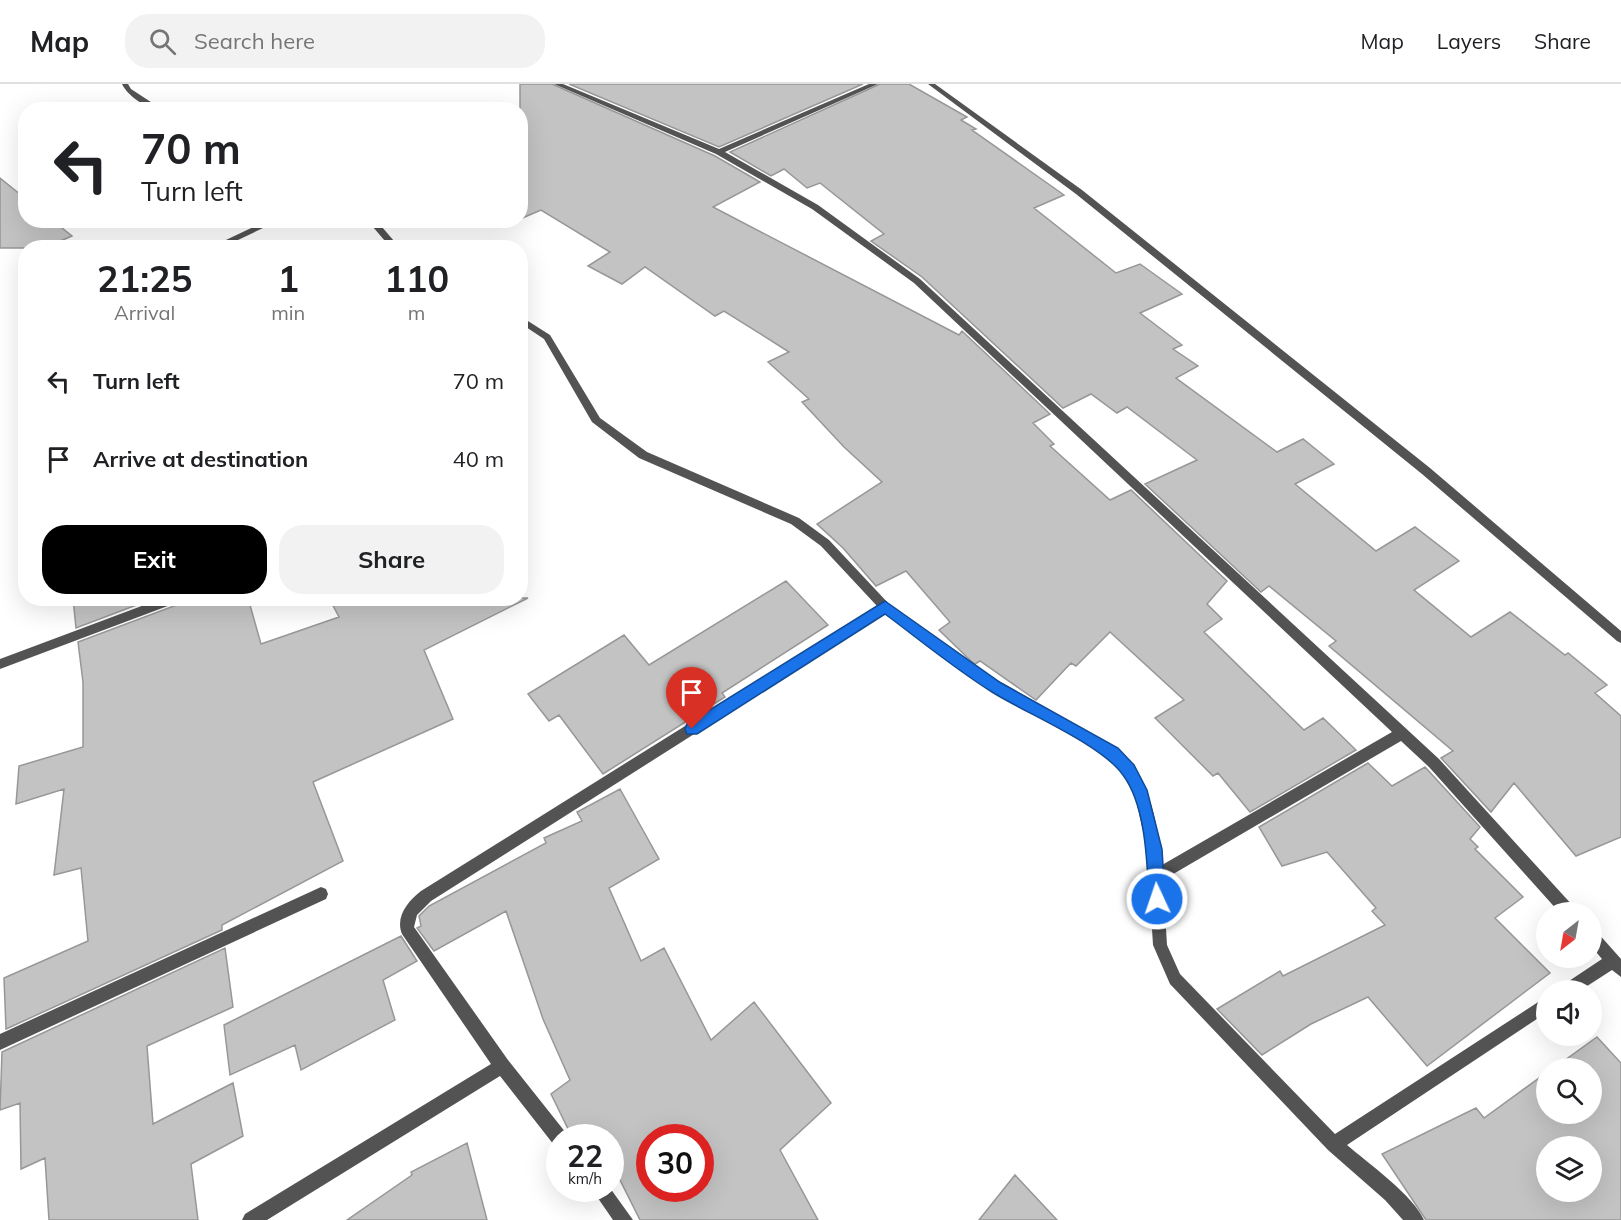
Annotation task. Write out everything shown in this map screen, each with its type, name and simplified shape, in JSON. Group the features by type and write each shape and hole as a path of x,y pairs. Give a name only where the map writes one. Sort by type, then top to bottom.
{"street":[{"path":"125,84 128,90 147,102"},
{"path":"557,84 720,152 815,207 917,281 1434,762 1560,902"},
{"path":"720,152 875,84"},
{"path":"931,84 1079,192 1426,471 1621,638"},
{"path":"231,240 258,228"},
{"path":"378,228 389,240"},
{"path":"528,324 547,337 596,420 643,455 795,521 825,543 882,608 996,688 1112,752 1129,770 1140,790 1154,849 1160,945 1175,979 1334,1144 1391,1194 1415,1220"},
{"path":"0,664 156,606"},
{"path":"548,1124 502,1066 407,929 406,918 413,907 882,608"},
{"path":"1156,876 1403,733"},
{"path":"0,1042 321,894"},
{"path":"1588,980 1617,965 1602,948"},
{"path":"1334,1144 1536,1011"},
{"path":"251,1220 502,1066"},
{"path":"609,1202 624,1220"}],"building":[{"path":"520,84 552,84 715,156 760,182 713,207 959,335 962,331 1050,414 1033,423 1054,444 1050,446 1110,500 1131,490 1227,581 1207,604 1222,619 1204,632 1304,730 1323,718 1356,750 1250,812 1218,773 1213,776 1155,718 1184,700 1110,632 1076,666 1071,663 1036,700 980,661 975,664 971,661 939,630 950,622 906,571 876,586 843,548 817,524 882,482 844,447 802,402 809,399 768,362 789,352 724,311 715,316 645,267 622,284 588,266 610,252 541,210 528,216 528,102 520,102"},
{"path":"569,84 863,84 719,147"},
{"path":"880,84 909,84 967,117 961,120 976,129 972,130 1064,195 1034,208 1116,273 1140,264 1182,294 1140,313 1182,345 1173,349 1198,366 1176,378 1277,452 1303,439 1334,464 1295,484 1376,551 1415,527 1459,561 1414,590 1471,637 1510,612 1565,655 1568,653 1607,685 1595,693 1621,716 1621,837 1576,856 1514,783 1491,812 1441,758 1453,751 1329,646 1336,641 1269,586 1261,592 1145,484 1197,460 1127,407 1117,413 1091,394 1063,408 922,277 871,241 884,234 820,183 807,188 784,169 771,176 730,152"},
{"path":"0,178 18,193 18,228 62,228 72,236 63,240 18,240 18,248 0,248"},
{"path":"786,581 828,625 722,693 725,697 603,774 559,715 549,721 528,694 624,635 649,665"},
{"path":"74,606 134,606 76,628"},
{"path":"174,606 250,606 261,644 339,617 333,606 512,606 424,650 453,719 313,782 343,861 222,925 222,930 6,1029 4,978 88,941 81,868 54,875 64,789 16,804 19,766 83,747 83,682 78,642"},
{"path":"1368,763 1392,786 1425,767 1480,827 1470,839 1478,847 1475,849 1523,897 1495,918 1536,959 1536,968 1545,968 1550,973 1541,980 1536,980 1536,984 1427,1066 1368,997 1311,1024 1262,1055 1217,1009 1280,971 1283,976 1385,925 1372,911 1376,908 1327,852 1282,866 1259,827"},
{"path":"620,789 659,859 609,888 641,961 664,948 711,1040 754,1002 831,1103 780,1150 818,1220 640,1220 624,1188 624,1124 566,1124 551,1094 570,1080 543,1019 506,911 434,951 417,928 421,926 419,916 429,906 546,843 544,838 582,821 577,812"},
{"path":"401,936 417,961 383,980 395,1020 301,1070 295,1045 230,1075 224,1025"},
{"path":"225,948 233,1007 147,1046 153,1124 233,1083 243,1136 191,1164 198,1220 49,1220 45,1158 21,1169 20,1103 0,1110 2,1052"},
{"path":"1602,1042 1621,1063 1621,1220 1426,1220 1382,1154 1476,1108 1484,1118 1536,1080 1536,1124 1602,1124 1602,1058 1568,1058 1585,1046 1602,1046"},
{"path":"467,1143 487,1220 347,1220 412,1175 411,1172"},
{"path":"1015,1175 1057,1220 979,1220"}],"route":[{"path":"692,729 834,637 885,607 972,672 996,688 1112,752 1129,770 1140,790 1154,849 1157,899"}]}
